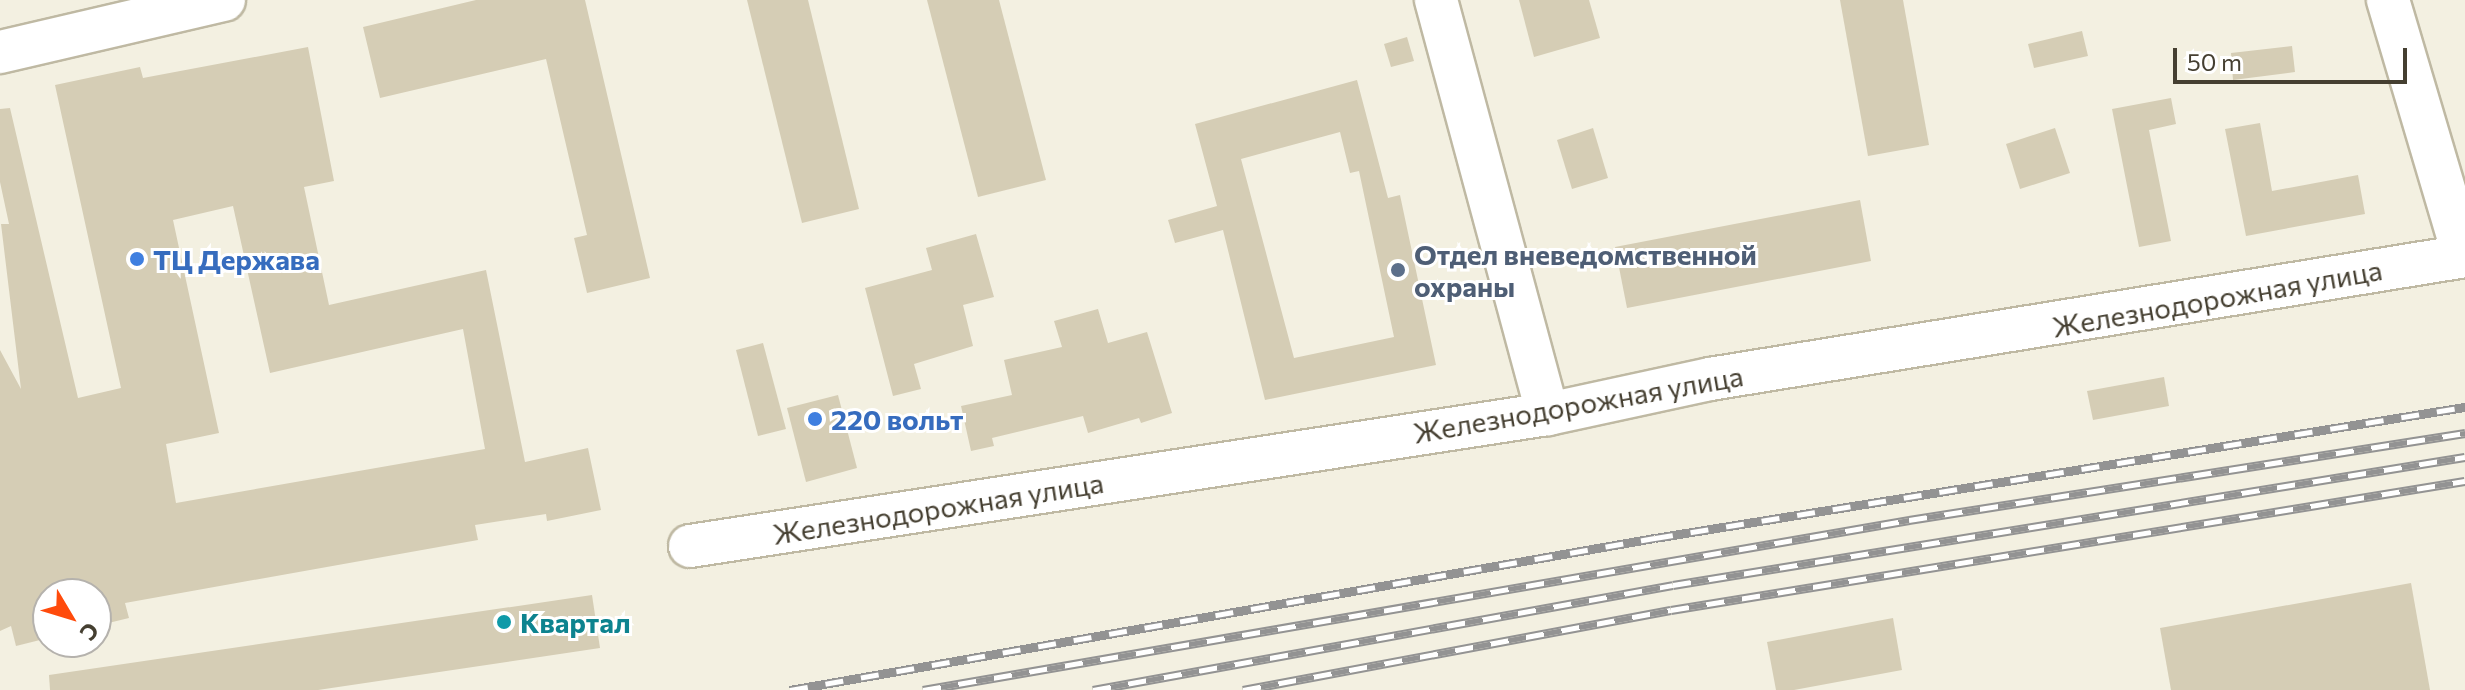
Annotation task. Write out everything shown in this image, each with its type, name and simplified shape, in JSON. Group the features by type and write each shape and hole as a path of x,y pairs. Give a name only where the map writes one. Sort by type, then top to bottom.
{"street":[{"path":"0,52 224,0"},
{"path":"1436,0 1548,414"},
{"path":"2388,0 2464,256"},
{"name":"Железнодорожная улица","path":"690,546 1548,414 1710,379 2464,256"}],"building":[{"path":"476,0 585,0 650,278 587,293 574,238 587,235 546,59 380,98 363,27"},
{"path":"747,0 808,0 859,209 802,223"},
{"path":"927,0 999,0 1046,180 978,197"},
{"path":"1519,0 1589,0 1600,38 1534,57"},
{"path":"1840,0 1903,0 1929,145 1868,156"},
{"path":"2082,31 2088,56 2034,68 2028,44"},
{"path":"1407,37 1414,61 1391,67 1384,44"},
{"path":"2292,46 2295,72 2233,80 2231,53"},
{"path":"308,47 334,181 304,187 329,305 486,270 525,462 588,448 601,510 547,521 546,514 475,525 478,540 125,603 129,618 112,622 112,578 32,578 32,642 16,646 11,626 0,631 0,350 21,389 1,224 9,224 0,182 0,109 10,108 78,398 121,388 55,85 140,67 143,78","holes":["233,206 270,373 463,329 485,449 176,503 166,444 219,433 173,220"]},
{"path":"1357,80 1388,198 1400,195 1436,365 1265,400 1223,230 1175,243 1168,220 1217,206 1195,124","holes":["1340,132 1350,173 1359,171 1394,337 1294,358 1241,159"]},
{"path":"2171,98 2176,124 2149,130 2171,241 2139,247 2112,109"},
{"path":"2260,123 2272,191 2358,175 2365,214 2246,236 2225,129"},
{"path":"1593,128 1608,178 1572,189 1557,140"},
{"path":"2055,128 2070,173 2020,189 2006,144"},
{"path":"1860,200 1871,261 1627,308 1615,247"},
{"path":"976,234 994,297 963,305 973,346 914,364 921,389 893,396 865,288 932,270 926,248"},
{"path":"1098,309 1108,343 1147,332 1172,413 1141,423 1139,418 1088,433 1083,416 992,438 994,446 971,451 961,406 1012,395 1004,360 1062,347 1054,321"},
{"path":"763,343 786,429 758,436 736,350"},
{"path":"2164,377 2169,406 2093,420 2087,391"},
{"path":"838,395 857,468 806,482 787,408"},
{"path":"2411,583 2430,690 2171,690 2160,628"},
{"name":"Квартал","path":"592,595 600,648 318,690 50,690 49,675"},
{"path":"1893,618 1902,670 1794,690 1776,690 1767,642"}],"railway":[{"path":"790,690 1655,538 2465,407"},
{"path":"923,690 1909,520 2465,433"},
{"path":"1093,690 1673,585 2465,457"},
{"path":"1243,690 1671,610 2465,481"}],"place":[{"name":"ТЦ Держава","path":"137,259"},
{"name":"Отдел вневедомственной охраны","path":"1398,270"},
{"name":"220 вольт","path":"815,419"},
{"name":"Квартал","path":"504,622"}]}
